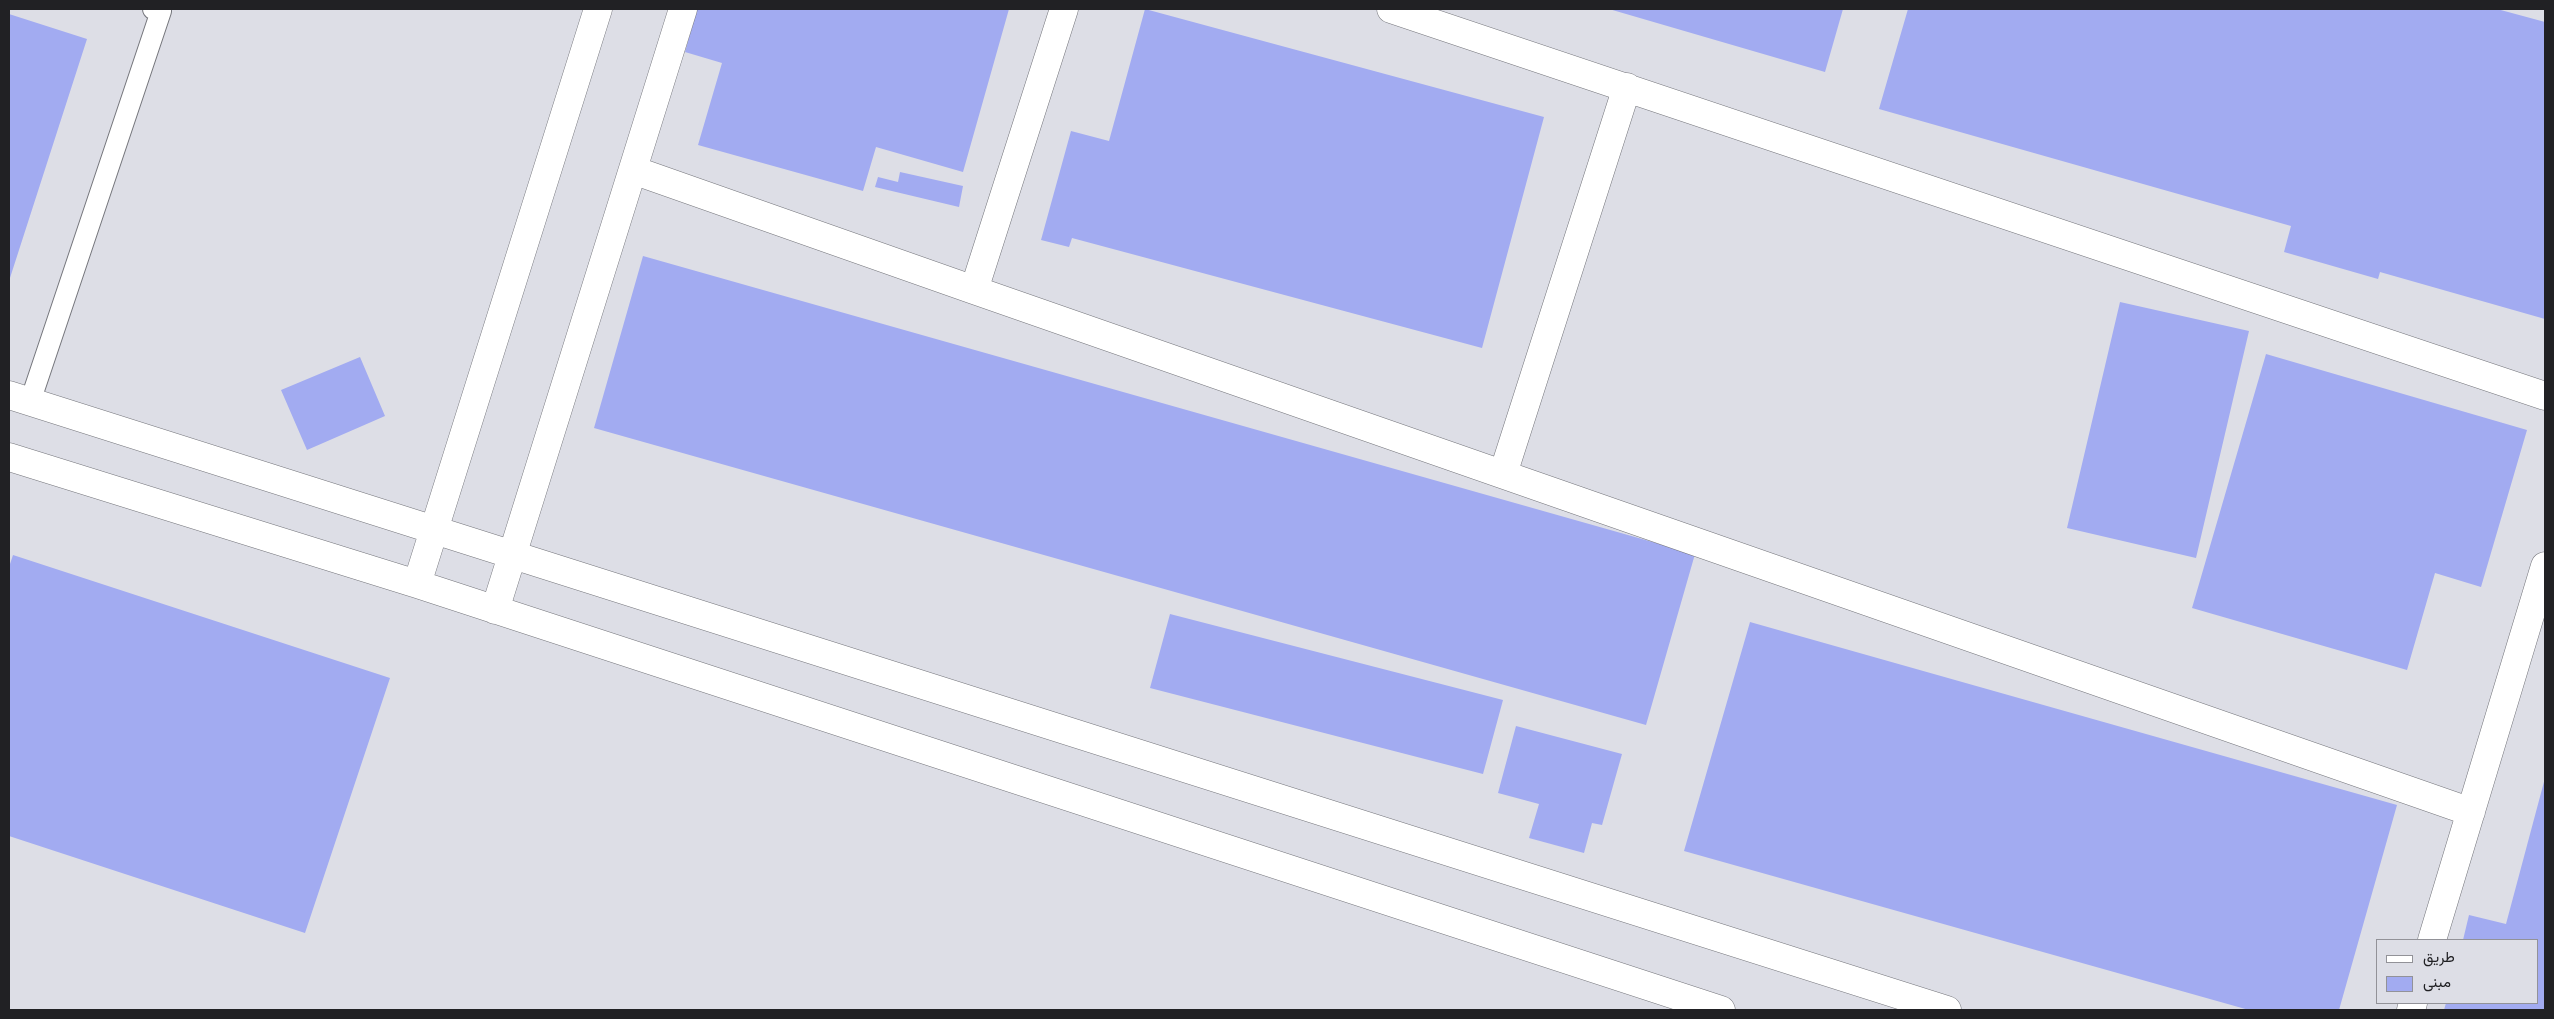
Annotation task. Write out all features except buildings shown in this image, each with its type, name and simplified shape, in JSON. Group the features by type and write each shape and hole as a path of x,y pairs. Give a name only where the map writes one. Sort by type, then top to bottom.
{"street":[{"path":"417,584 598,9"},
{"path":"495,610 683,9"},
{"path":"974,290 1064,9"},
{"path":"1391,9 2545,396"},
{"path":"1502,474 1627,88"},
{"path":"633,170 2471,812"},
{"path":"20,399 1947,1010"},
{"path":"9,457 417,584 1721,1010"},
{"path":"2432,939 2545,566"}],"lane":[{"path":"20,399 159,10"}]}
